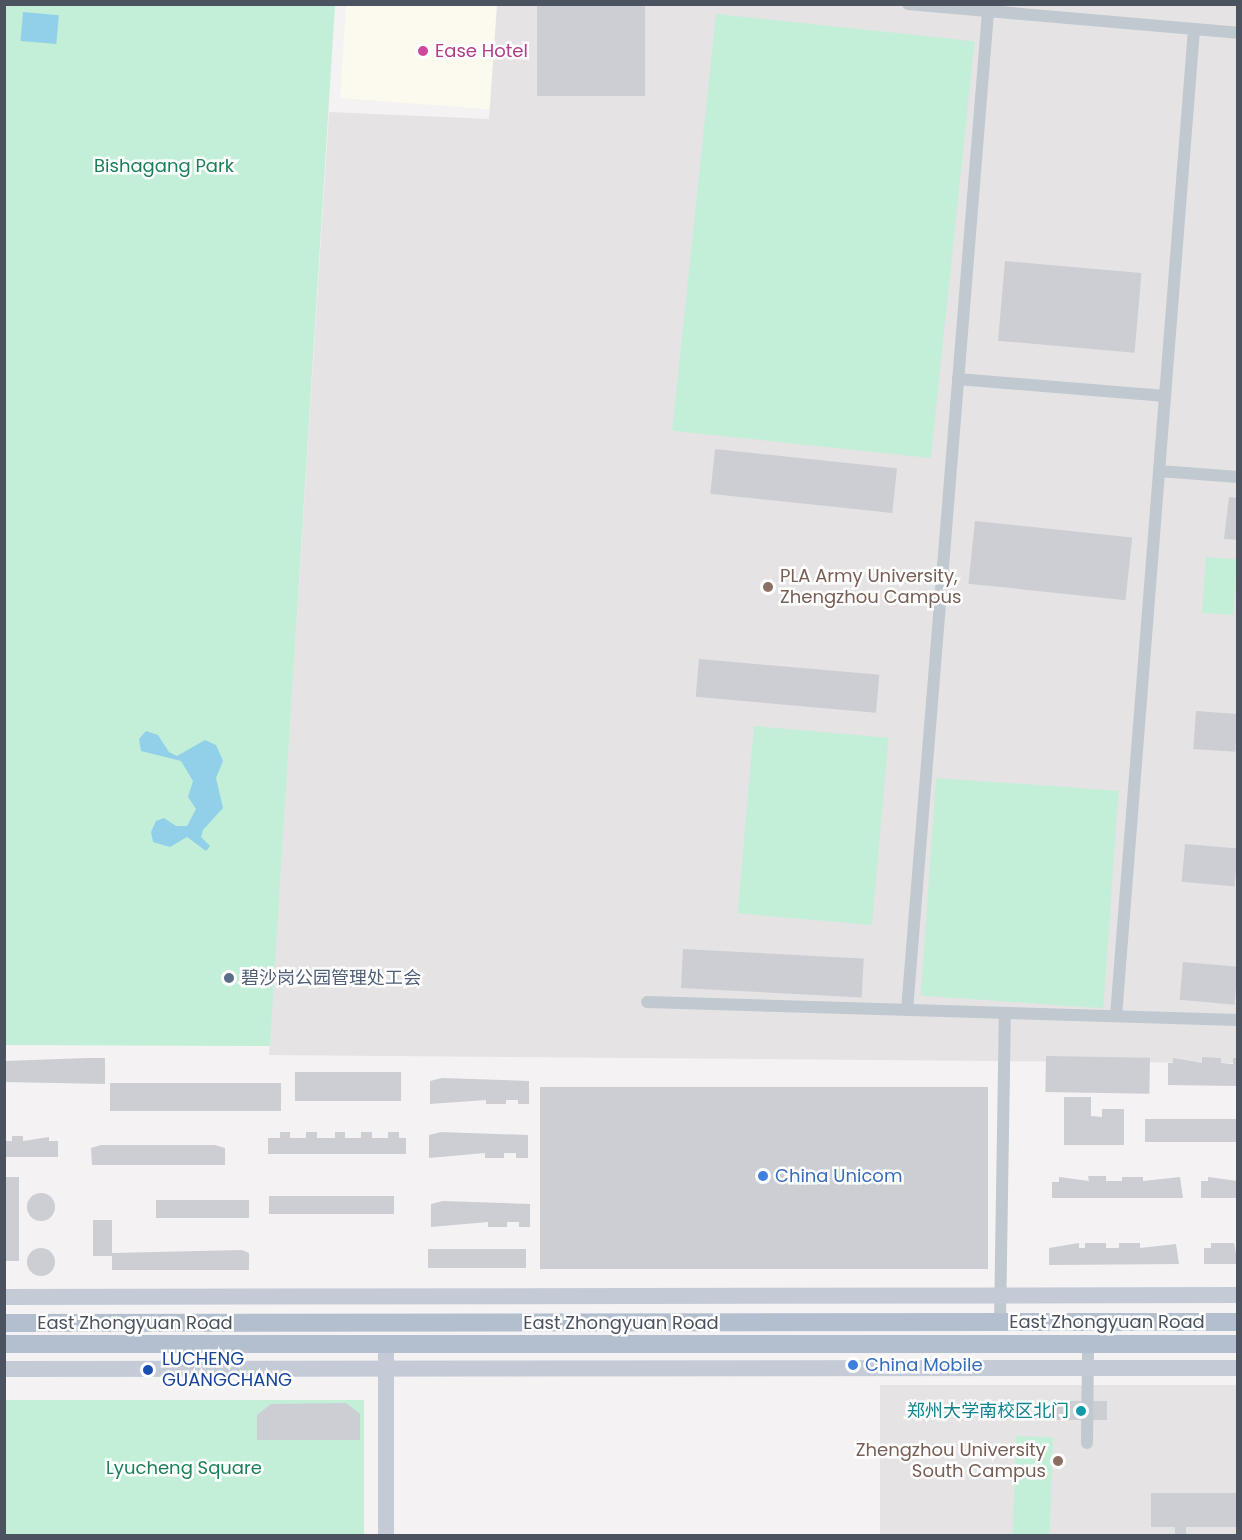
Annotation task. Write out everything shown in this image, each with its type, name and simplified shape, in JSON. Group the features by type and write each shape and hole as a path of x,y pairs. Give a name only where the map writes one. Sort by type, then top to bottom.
{"main road":[{"name":"East Zhongyuan Road","path":"4,1323 1238,1322"},
{"name":"East Zhongyuan Road","path":"4,1344 1238,1344"}],"street":[{"path":"908,4 1238,33"},
{"path":"907,1010 988,11"},
{"path":"1116,1016 1194,29"},
{"path":"958,379 1165,396"},
{"path":"1159,471 1238,477"},
{"path":"647,1002 1238,1020"},
{"path":"1000,1322 1005,1013"},
{"path":"4,1298 1238,1295"},
{"path":"386,1344 386,1536"},
{"path":"1087,1443 1088,1344"},
{"path":"4,1370 1238,1368"}],"shaded area":[{"name":"Ease Hotel","path":"346,5 509,5 498,110 340,98"},
{"name":"PLA Army University, Zhengzhou Campus","path":"497,5 1237,5 1237,1063 269,1055 329,112 489,119"},
{"name":"Zhengzhou University South Campus","path":"880,1385 1237,1385 1237,1536 880,1536"}],"green space":[{"name":"Bishagang Park","path":"5,5 335,5 270,1046 5,1045"},
{"path":"716,14 975,41 931,458 672,431"},
{"path":"1206,557 1237,559 1233,615 1202,613"},
{"path":"754,726 888,738 872,925 738,913"},
{"path":"936,778 1119,791 1103,1008 921,995"},
{"name":"Lyucheng Square","path":"4,1400 364,1400 364,1535 4,1535"},
{"path":"1016,1436 1053,1437 1050,1536 1013,1535"}],"water":[{"path":"23,12 59,15 56,44 20,41"},
{"path":"146,731 158,735 169,752 177,756 205,740 216,745 223,761 216,778 223,808 203,830 201,837 210,846 206,851 187,837 170,847 153,842 151,832 156,821 164,818 176,826 187,826 196,809 188,797 193,781 181,761 141,751 139,739"}],"building":[{"path":"537,4 645,4 645,96 537,96"},
{"path":"1005,261 1141,273 1135,353 998,341"},
{"path":"715,449 897,468 892,513 710,494"},
{"path":"1229,497 1238,498 1238,540 1224,539"},
{"path":"975,521 1132,538 1126,600 968,584"},
{"path":"699,659 879,675 876,713 696,697"},
{"path":"1196,711 1238,714 1235,752 1193,749"},
{"path":"1185,844 1238,849 1234,886 1182,882"},
{"path":"683,949 864,958 862,997 681,988"},
{"path":"1183,962 1238,967 1234,1005 1180,1000"},
{"path":"1046,1056 1150,1058 1149,1094 1045,1092"},
{"path":"1202,1057 1221,1058 1221,1063 1233,1064 1233,1058 1238,1058 1238,1086 1168,1085 1168,1063 1173,1063 1173,1058 1202,1063"},
{"path":"105,1058 105,1084 4,1082 4,1061"},
{"path":"295,1072 401,1072 401,1101 295,1101"},
{"path":"442,1078 529,1081 529,1104 518,1104 518,1100 506,1100 506,1104 486,1104 486,1100 430,1104 430,1081"},
{"path":"110,1083 281,1083 281,1111 110,1111"},
{"name":"China Unicom","path":"540,1087 988,1087 988,1269 540,1269"},
{"path":"1064,1097 1091,1097 1091,1116 1102,1117 1102,1109 1124,1109 1124,1145 1064,1145"},
{"path":"1145,1119 1238,1119 1238,1142 1145,1142"},
{"path":"280,1132 290,1132 290,1138 306,1138 306,1132 317,1132 317,1138 335,1138 335,1132 345,1132 345,1138 361,1138 361,1132 372,1132 372,1138 388,1138 388,1132 399,1132 399,1138 406,1138 406,1154 268,1154 268,1138 280,1138"},
{"path":"441,1132 528,1135 528,1158 516,1158 516,1153 504,1153 504,1158 485,1158 485,1153 429,1158 429,1135"},
{"path":"12,1136 23,1136 23,1141 49,1137 49,1141 58,1141 58,1157 4,1157 4,1141 12,1141"},
{"path":"101,1145 215,1145 225,1148 225,1165 92,1165 91,1148"},
{"path":"1088,1176 1106,1176 1106,1181 1122,1181 1122,1177 1143,1177 1143,1181 1180,1177 1183,1198 1052,1198 1052,1182 1059,1182 1059,1177 1089,1181"},
{"path":"4,1177 19,1177 19,1261 4,1261"},
{"path":"1208,1177 1238,1181 1238,1198 1201,1198 1201,1181 1208,1181"},
{"path":"41,1193 51,1197 55,1207 51,1217 41,1221 31,1217 27,1207 31,1197"},
{"path":"269,1196 394,1196 394,1214 269,1214"},
{"path":"156,1200 249,1200 249,1218 156,1218"},
{"path":"443,1201 530,1204 530,1227 519,1227 519,1222 507,1222 507,1227 488,1227 488,1222 431,1227 431,1204"},
{"path":"93,1220 112,1220 112,1253 242,1250 249,1253 249,1270 112,1270 112,1256 93,1256"},
{"path":"1079,1243 1079,1248 1085,1248 1085,1243 1106,1243 1106,1248 1119,1248 1119,1243 1140,1243 1140,1248 1176,1244 1179,1264 1049,1265 1049,1248"},
{"path":"1211,1243 1234,1243 1238,1264 1204,1264 1204,1248 1211,1248"},
{"path":"41,1248 51,1252 55,1262 51,1272 41,1276 31,1272 27,1262 31,1252"},
{"path":"428,1249 526,1249 526,1268 428,1268"},
{"name":"郑州大学南校区北门","path":"1056,1401 1107,1401 1107,1420 1056,1420"},
{"path":"346,1403 360,1414 360,1440 257,1440 257,1415 271,1404"},
{"path":"1151,1493 1238,1493 1238,1527 1186,1527 1186,1536 1175,1536 1175,1527 1151,1527"}],"place":[{"name":"Ease Hotel","path":"423,51"},
{"name":"PLA Army University, Zhengzhou Campus","path":"768,587"},
{"name":"碧沙岗公园管理处工会","path":"229,978"},
{"name":"China Unicom","path":"763,1176"},
{"name":"China Mobile","path":"853,1365"},
{"name":"LUCHENG GUANGCHANG","path":"148,1370"},
{"name":"郑州大学南校区北门","path":"1081,1411"},
{"name":"Zhengzhou University South Campus","path":"1058,1461"}]}
